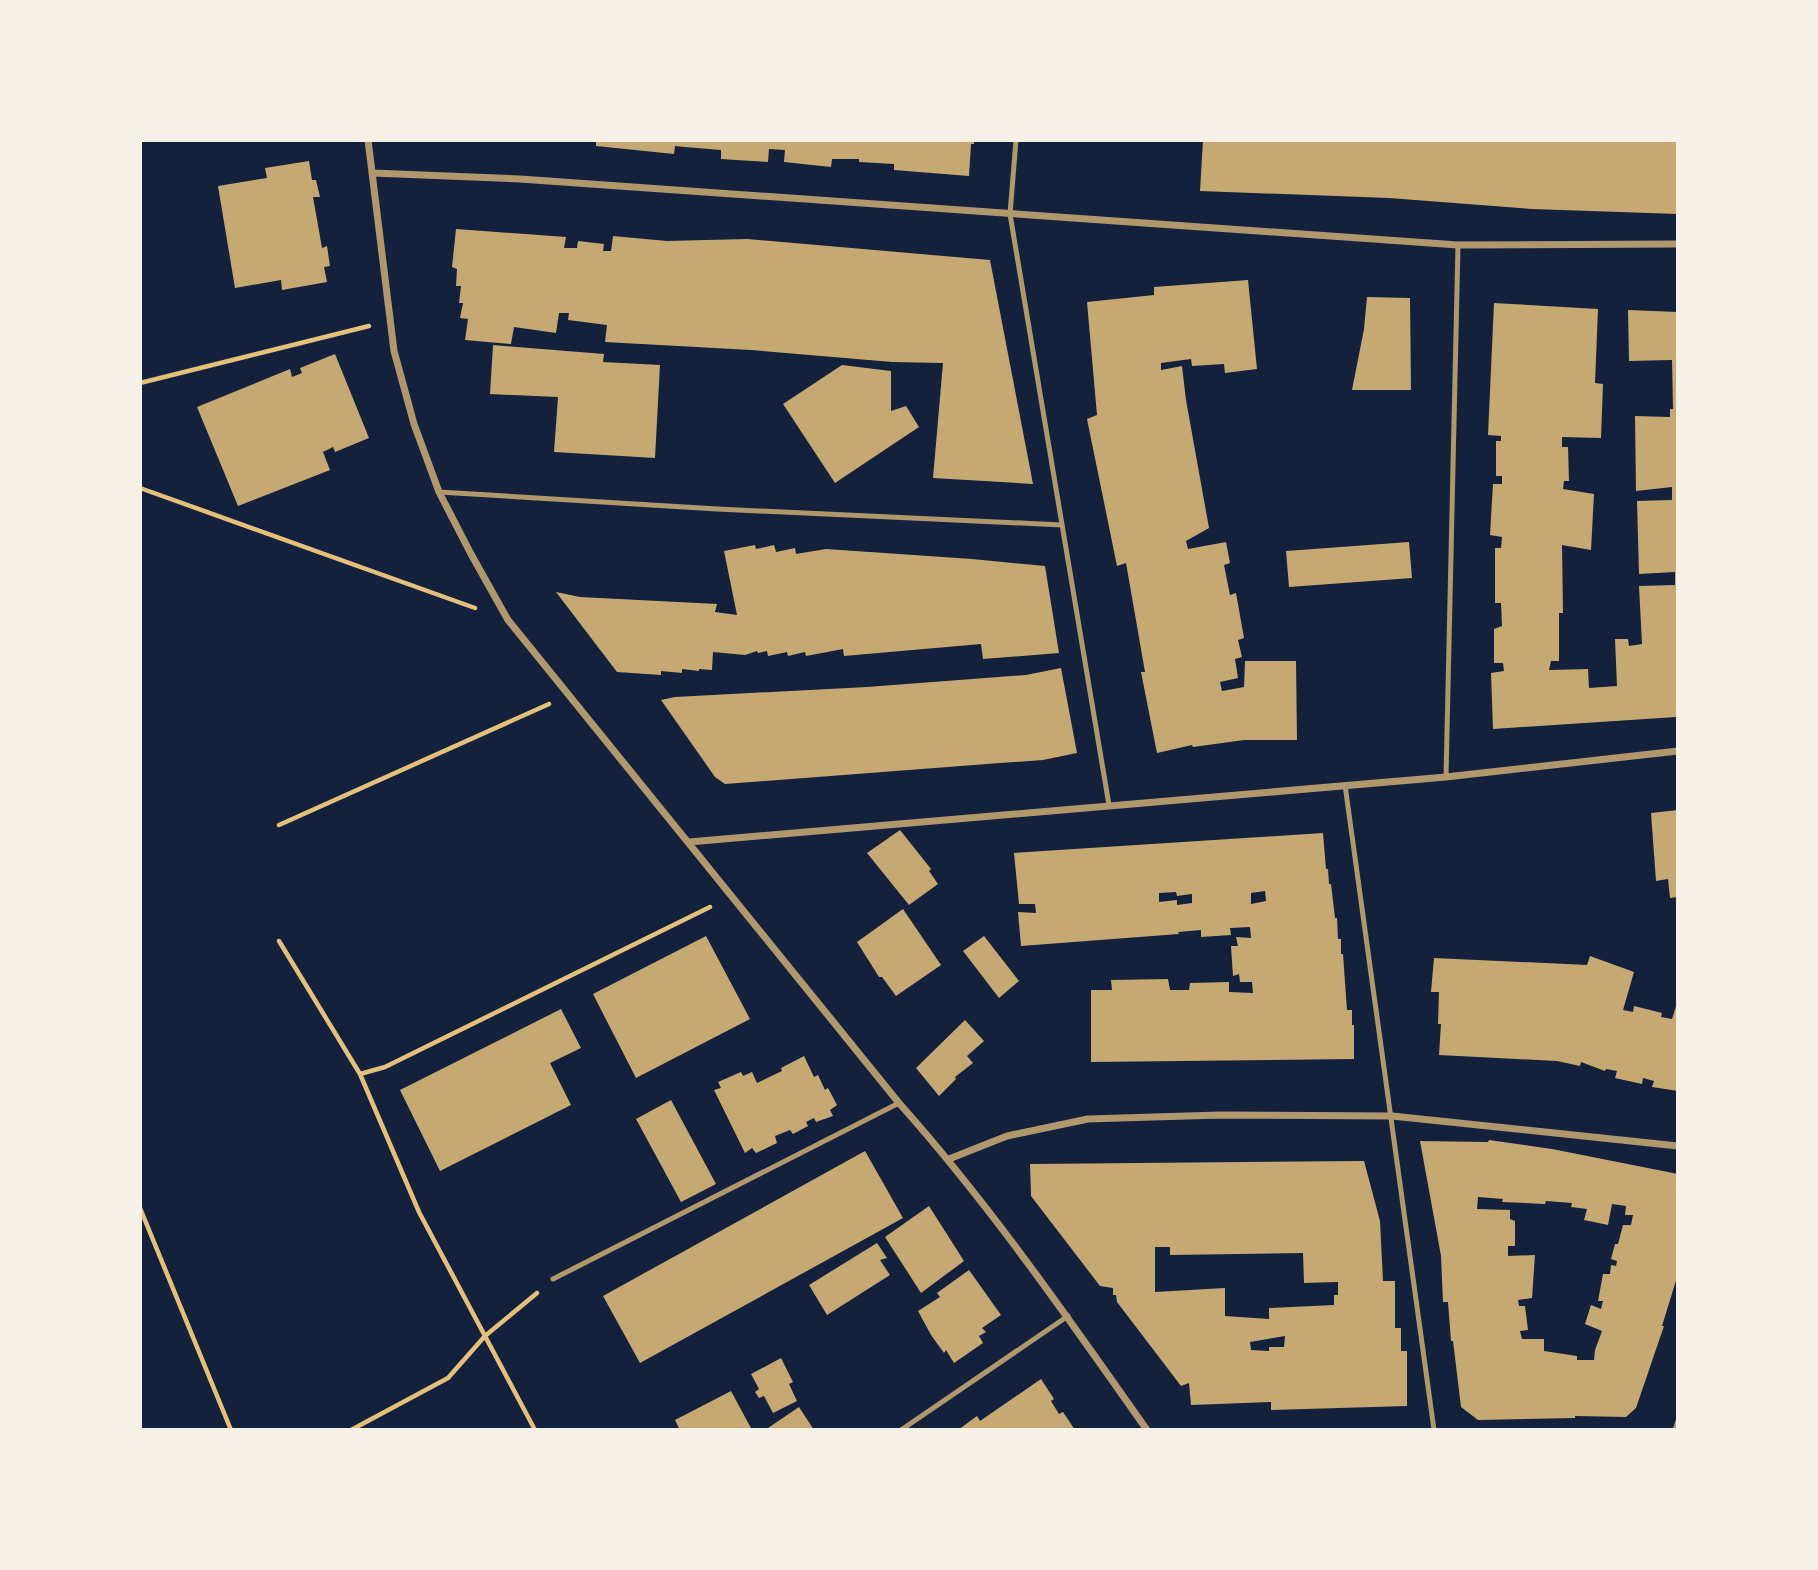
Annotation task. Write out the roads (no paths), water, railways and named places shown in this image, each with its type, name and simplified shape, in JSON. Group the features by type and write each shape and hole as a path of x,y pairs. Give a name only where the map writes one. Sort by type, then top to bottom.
{"street":[{"path":"368,140 394,351 414,424 439,492 509,620 900,1103 949,1159 1068,1317 1147,1430"},
{"path":"372,173 520,179 1458,246 1678,244"},
{"path":"690,842 1446,777 1678,751"},
{"path":"949,1159 1007,1136 1088,1119 1220,1115 1392,1116 1678,1146"}],"lane":[{"path":"1016,140 1010,214 1109,805"},
{"path":"1446,777 1458,246"},
{"path":"439,492 717,509 1062,525"},
{"path":"1345,785 1434,1430"},
{"path":"553,1279 900,1103"},
{"path":"901,1430 1068,1317"},
{"path":"1675,1430 1678,1421"}]}
